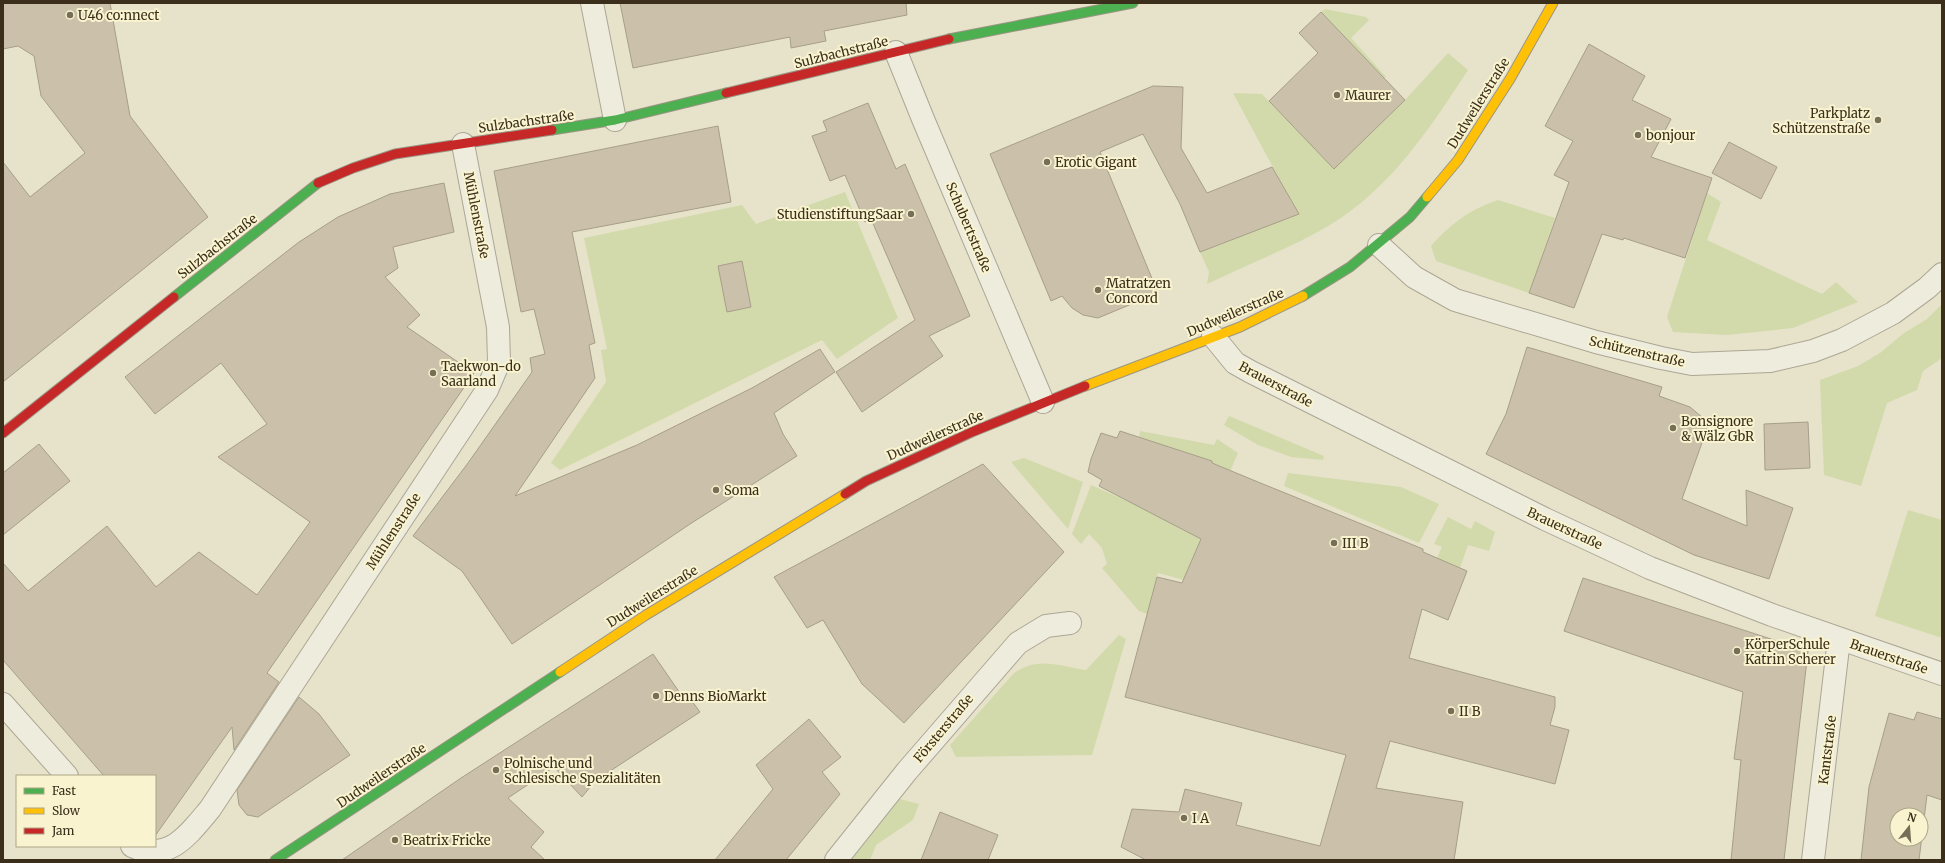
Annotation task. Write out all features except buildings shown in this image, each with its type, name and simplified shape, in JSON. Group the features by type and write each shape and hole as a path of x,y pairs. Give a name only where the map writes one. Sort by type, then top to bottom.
{"main road":[{"name":"Sulzbachstraße","path":"3,434 322,180 361,164 405,152 563,130 615,120 978,32 1133,3"},
{"name":"Dudweilerstraße","path":"275,860 329,826 576,660 783,530 866,481 972,432 1044,402 1246,324 1302,296 1350,267 1379,245 1410,218 1458,160 1510,79 1552,3"}],"street":[{"path":"592,3 615,120"},
{"name":"Schubertstraße","path":"896,52 1044,402"},
{"name":"Mühlenstraße","path":"137,848 153,854 166,852 182,842 210,810 486,390 498,362 498,327 463,144"},
{"name":"Schützenstraße","path":"1379,245 1414,277 1455,300 1596,342 1692,364 1770,361 1813,351 1842,340 1893,313 1927,288 1942,274"},
{"name":"Brauerstraße","path":"1214,336 1235,363 1251,372 1545,519 1650,568 1839,639 1942,674"},
{"name":"Försterstraße","path":"836,860 907,771 1018,643 1046,626 1070,623"},
{"name":"Kantstraße","path":"1813,860 1839,639"},
{"path":"3,704 66,775"}],"green space":[{"path":"1325,9 1366,17 1369,20 1351,38 1386,77 1384,78 1321,12"},
{"path":"1448,53 1468,70 1424,135 1408,155 1372,194 1330,225 1285,249 1207,284 1209,272 1200,252 1298,214 1233,93 1262,94 1334,169 1405,100"},
{"path":"845,192 898,318 837,359 822,340 560,470 551,463 606,382 601,350 607,349 584,238 742,205 756,224"},
{"path":"1707,193 1721,202 1707,240 1822,294 1836,282 1858,302 1793,328 1727,335 1673,332 1667,317"},
{"path":"1498,200 1555,218 1529,293 1436,261 1431,246 1461,218 1478,208"},
{"path":"1942,304 1942,358 1923,371 1917,390 1887,403 1861,486 1824,475 1820,380 1858,366 1880,353 1904,333 1927,319"},
{"path":"1229,416 1324,456 1323,460 1291,457 1258,445 1224,425"},
{"path":"1140,431 1214,445 1217,439 1238,453 1227,478 1209,471 1212,461 1139,437"},
{"path":"1024,458 1083,482 1068,529 1011,462"},
{"path":"1288,473 1401,487 1439,504 1419,543 1284,486"},
{"path":"1091,485 1203,534 1184,580 1158,573 1147,614 1139,611 1102,568 1107,564 1102,548 1089,534 1081,544 1072,534"},
{"path":"1908,510 1942,520 1942,638 1875,616"},
{"path":"1448,517 1471,529 1475,521 1495,532 1489,551 1468,545 1460,568 1437,558 1442,547 1434,544"},
{"path":"1119,635 1126,639 1092,755 956,757 950,745 1014,673 1032,665 1041,664 1058,665 1086,670"},
{"path":"900,799 919,804 913,820 876,845 870,860 848,860"}],"traffic: fast":[{"path":"949,39 1133,3"},
{"path":"552,130 615,120 726,93"},
{"path":"174,297 318,183"},
{"path":"1303,296 1350,267 1410,217 1427,197"},
{"path":"275,860 560,672"}],"traffic: slow":[{"path":"1427,197 1458,160 1510,79 1553,3"},
{"path":"1085,386 1240,327 1303,296"},
{"path":"560,672 646,615 845,494"}],"traffic: jam":[{"path":"726,93 949,39"},
{"path":"318,183 353,168 395,154 552,130"},
{"path":"3,433 174,297"},
{"path":"845,494 866,481 972,432 1085,386"}],"place":[{"name":"U46 co:nnect","path":"70,15"},
{"name":"Maurer","path":"1337,95"},
{"name":"Parkplatz Schützenstraße","path":"1878,120"},
{"name":"bonjour","path":"1638,135"},
{"name":"Erotic Gigant","path":"1047,162"},
{"name":"StudienstiftungSaar","path":"911,214"},
{"name":"Matratzen Concord","path":"1098,290"},
{"name":"Taekwon-do Saarland","path":"433,373"},
{"name":"Bonsignore & Wälz GbR","path":"1673,428"},
{"name":"Soma","path":"716,490"},
{"name":"III B","path":"1334,543"},
{"name":"KörperSchule Katrin Scherer","path":"1737,651"},
{"name":"Denns BioMarkt","path":"656,696"},
{"name":"II B","path":"1451,711"},
{"name":"Polnische und Schlesische Spezialitäten","path":"496,770"},
{"name":"I A","path":"1184,818"},
{"name":"Beatrix Fricke","path":"395,840"}]}
